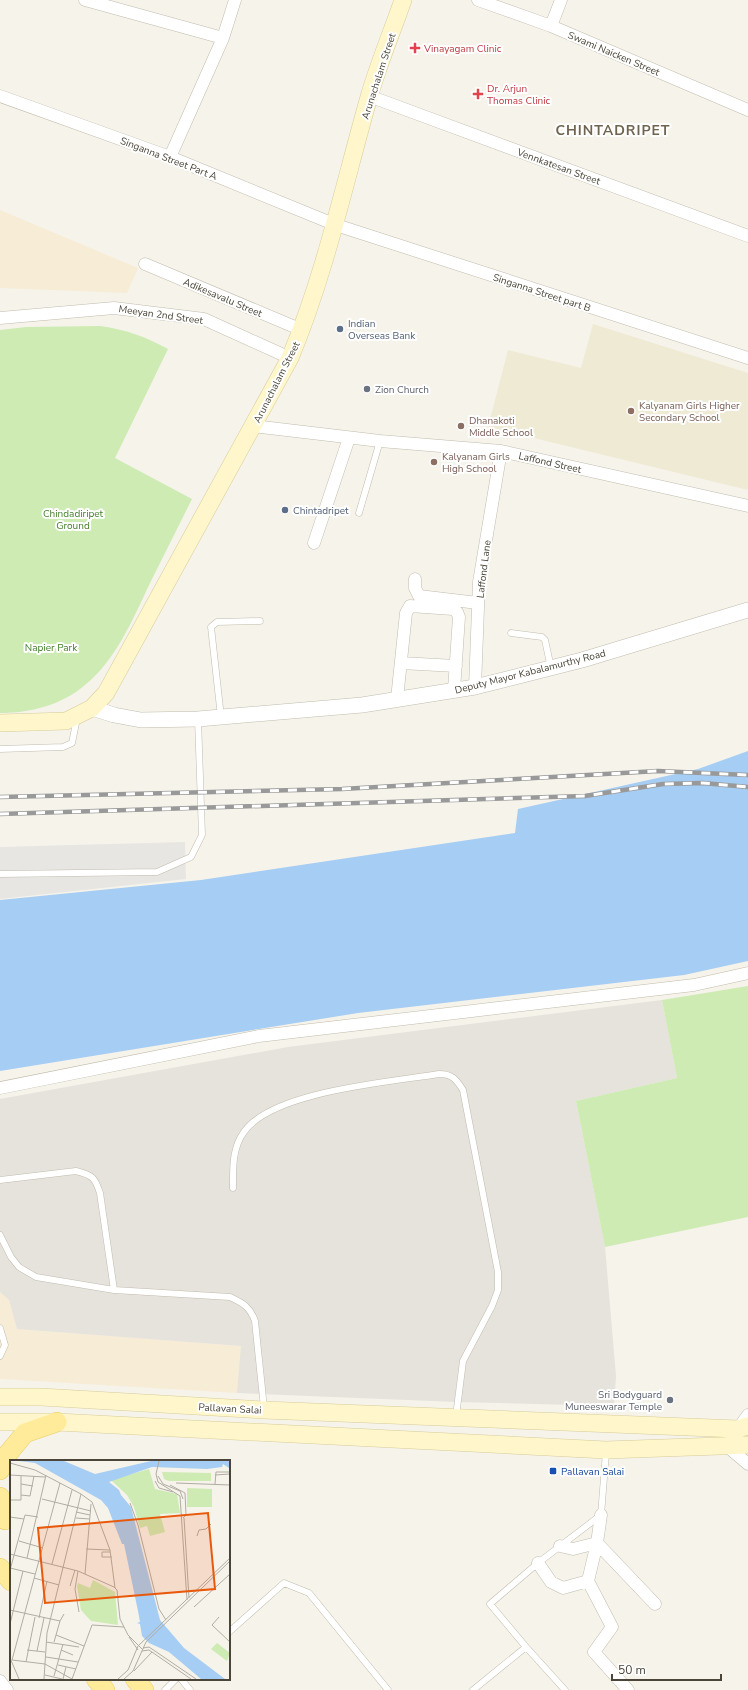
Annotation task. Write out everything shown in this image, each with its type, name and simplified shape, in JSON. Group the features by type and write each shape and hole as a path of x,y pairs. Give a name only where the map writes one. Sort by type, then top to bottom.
{"main road":[{"name":"Arunachalam Street","path":"72,719 92,708 106,693 290,358 302,330 336,225 369,96 403,0"},
{"path":"0,723 72,719"},
{"name":"Pallavan Salai","path":"0,1397 41,1397 264,1410 738,1428"},
{"path":"0,1422 57,1422 606,1450 748,1445"},
{"path":"0,1470 2,1461 25,1433 57,1422"},
{"path":"0,1497 6,1520"},
{"path":"0,1568 10,1580"},
{"path":"97,1680 105,1690"},
{"path":"136,1680 144,1690"}],"street":[{"path":"85,0 223,38"},
{"path":"170,157 223,38 235,0"},
{"name":"Swami Naicken Street","path":"478,0 551,26 748,110"},
{"path":"551,26 561,0"},
{"name":"Singanna Street Part A","path":"0,96 170,157 336,225"},
{"name":"Vennkatesan Street","path":"369,96 748,236"},
{"name":"Singanna Street part B","path":"336,225 748,358"},
{"name":"Adikesavalu Street","path":"145,264 302,330"},
{"name":"Meeyan 2nd Street","path":"0,318 114,308 204,319 290,358"},
{"name":"Laffond Street","path":"253,426 349,438 501,451 748,506"},
{"path":"314,543 349,438"},
{"name":"Laffond Lane","path":"475,687 479,582 501,451"},
{"path":"416,579 415,588 419,596 478,603"},
{"path":"397,699 406,613 410,606 453,609 457,612 459,617 454,690"},
{"name":"Deputy Mayor Kabalamurthy Road","path":"92,708 114,715 141,720 198,719 362,705 475,687 551,668 748,610"},
{"path":"401,663 456,666"},
{"path":"0,1088 259,1036 694,985 748,973"},
{"path":"748,1415 738,1428 728,1446 748,1464"},
{"path":"601,1515 588,1581 612,1627 594,1652 628,1690"},
{"path":"560,1546 573,1549 596,1543"},
{"path":"596,1543 654,1604"},
{"path":"538,1563 551,1582 563,1588 588,1581"},
{"path":"0,1681 8,1690"}],"lane":[{"path":"359,513 380,441"},
{"path":"221,717 211,627 217,622 260,621"},
{"path":"511,633 542,637 545,640 551,668"},
{"path":"0,749 64,747 72,743 72,719"},
{"path":"0,874 157,872 191,857 202,835 198,719"},
{"path":"233,1188 233,1165 237,1145 244,1132 256,1120 277,1108 292,1102 332,1091 439,1074 448,1074 456,1079 463,1090 498,1272 498,1290 492,1306 463,1361 455,1417"},
{"path":"0,1180 76,1171 87,1173 95,1179 100,1193 114,1290"},
{"path":"0,1235 11,1257 26,1273 36,1277 114,1290 230,1297 243,1303 252,1311 256,1321 264,1410"},
{"path":"0,1328 5,1345 0,1356"},
{"path":"565,1690 490,1604 538,1563 601,1515 606,1450"},
{"path":"230,1631 284,1583 309,1593 388,1690"},
{"path":"473,1690 526,1647"},
{"path":"165,1690 175,1680"},
{"path":"182,1680 190,1690"}],"shaded area":[{"path":"0,210 138,268 127,293 0,288"},
{"path":"593,324 748,373 748,490 488,427 508,350 581,368"},
{"path":"185,842 186,879 0,899 0,847"},
{"path":"662,1000 677,1078 576,1101 605,1247 616,1376 614,1406 457,1402 237,1393 241,1346 17,1329 9,1300 0,1292 0,1099 288,1047"},
{"path":"0,1292 9,1300 17,1329 242,1346 237,1393 0,1379"}],"green space":[{"name":"Chindadiripet Ground","path":"100,326 119,329 135,334 168,349 115,458 192,499 130,625 106,664 85,685 76,692 56,703 23,711 0,713 0,330 26,327"},
{"path":"748,986 748,1217 605,1247 576,1101 677,1078 662,1000"}],"water":[{"path":"748,751 748,961 684,975 358,1013 0,1071 0,900 201,880 515,833 518,809 698,769"}],"railway":[{"path":"0,797 342,789 658,771 748,775"},
{"path":"0,814 585,796 663,784 703,783 748,787"}],"place":[{"name":"Vinayagam Clinic","path":"415,48"},
{"name":"Dr. Arjun Thomas Clinic","path":"478,94"},
{"name":"Indian Overseas Bank","path":"340,329"},
{"name":"Zion Church","path":"367,389"},
{"name":"Kalyanam Girls Higher Secondary School","path":"631,411"},
{"name":"Dhanakoti Middle School","path":"461,426"},
{"name":"Kalyanam Girls High School","path":"434,462"},
{"name":"Chintadripet","path":"285,510"},
{"name":"Sri Bodyguard Muneeswarar Temple","path":"670,1400"},
{"name":"Pallavan Salai","path":"553,1471"}],"district":[{"name":"CHINTADRIPET","path":"613,130"}],"park label":[{"name":"Napier Park","path":"51,647"}]}
